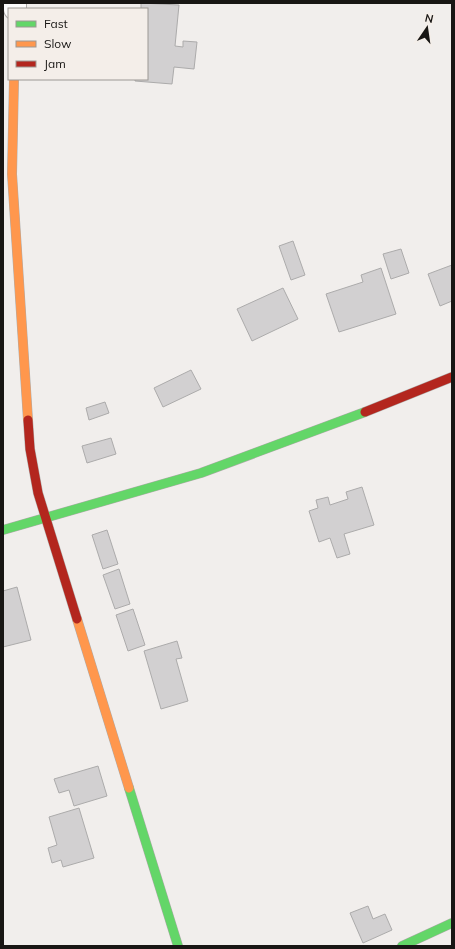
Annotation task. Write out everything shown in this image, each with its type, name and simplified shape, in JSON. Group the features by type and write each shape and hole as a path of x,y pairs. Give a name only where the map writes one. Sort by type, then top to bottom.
{"street":[{"path":"14,80 12,174 30,449 38,493 178,946"},
{"path":"3,530 201,473 338,422 452,377"},
{"path":"402,946 452,923"}],"building":[{"path":"141,3 179,5 175,46 183,47 183,41 197,42 194,69 174,67 172,84 135,81 148,80 148,8 141,8"},
{"path":"293,241 305,275 291,280 279,246"},
{"path":"401,249 409,273 391,279 383,254"},
{"path":"452,265 452,301 440,306 428,274"},
{"path":"381,268 396,314 339,332 326,294 363,282 361,275"},
{"path":"283,288 298,319 252,341 237,309"},
{"path":"191,370 201,389 163,407 154,388"},
{"path":"105,402 109,413 89,420 86,408"},
{"path":"111,438 116,454 87,463 82,446"},
{"path":"362,487 374,525 344,534 350,554 337,558 330,538 319,542 309,511 318,508 316,500 328,497 330,505 348,499 346,492"},
{"path":"107,530 118,564 103,569 92,535"},
{"path":"119,569 130,604 115,609 103,575"},
{"path":"17,587 31,640 3,647 3,591"},
{"path":"133,609 145,645 128,651 116,615"},
{"path":"177,641 182,658 176,659 188,701 161,709 144,651"},
{"path":"98,766 107,796 74,806 69,790 59,793 54,779"},
{"path":"79,808 94,858 63,867 61,860 52,863 48,848 57,845 49,817"},
{"path":"368,906 373,919 385,914 392,930 363,943 350,913"}],"traffic: fast":[{"path":"3,530 201,473 365,412"},
{"path":"129,788 178,946"},
{"path":"402,946 452,923"}],"traffic: slow":[{"path":"14,80 12,174 28,420"},
{"path":"77,619 129,788"}],"traffic: jam":[{"path":"365,412 452,377"},
{"path":"28,420 30,449 38,493 77,619"}]}
